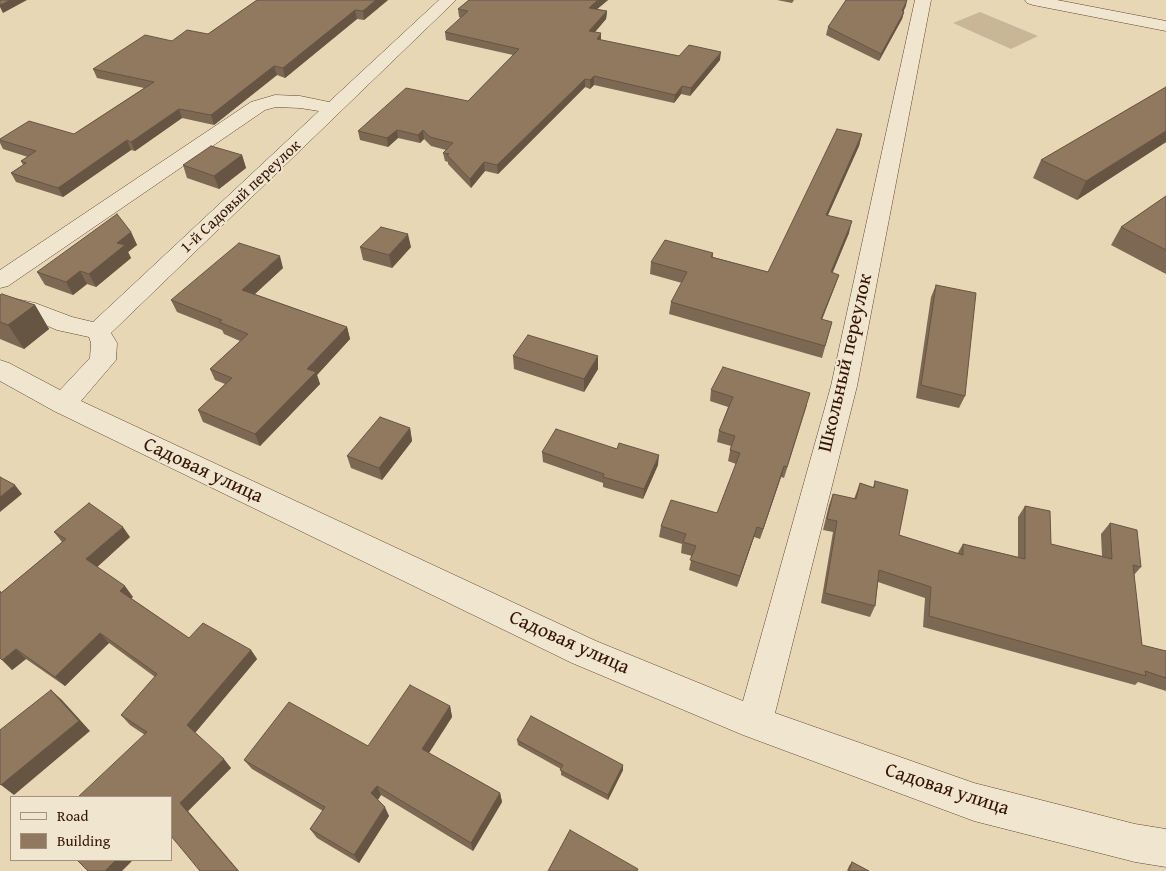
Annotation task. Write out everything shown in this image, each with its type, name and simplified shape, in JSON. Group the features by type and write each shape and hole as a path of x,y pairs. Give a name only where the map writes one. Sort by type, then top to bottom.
{"street":[{"name":"1-й Садовый переулок","path":"98,331 448,0"},
{"name":"Школьный переулок","path":"755,723 844,386 923,0"},
{"path":"1033,0 1166,26"},
{"path":"0,281 258,106 275,101 300,102 334,108"},
{"path":"0,309 16,307 35,311 66,324 98,331 104,343 102,360 63,404"},
{"name":"Садовая улица","path":"0,369 63,404 584,652 755,723 974,802 1135,843 1166,848"}],"shaded area":[{"path":"980,12 1038,36 1011,49 953,23"}],"building":[{"path":"0,0 10,0 0,5"},
{"path":"257,0 376,0 363,11 355,10 283,68 274,66 211,115 179,109 131,142 127,140 58,188 11,173 26,163 21,161 36,151 0,139 29,121 74,134 154,82 93,69 145,35 172,41 187,30 208,34"},
{"path":"469,0 598,0 589,8 607,11 589,31 601,33 597,39 679,56 689,45 721,52 691,88 682,86 675,95 594,76 590,80 585,79 497,165 484,162 470,179 447,155 449,154 443,153 453,143 430,137 423,130 418,135 397,130 387,138 358,131 406,88 468,101 519,49 445,32 468,11 458,9"},
{"path":"846,0 907,0 902,11 904,12 881,54 828,27"},
{"path":"1166,87 1166,131 1086,181 1041,160"},
{"path":"837,129 862,134 826,215 852,221 831,272 839,275 821,319 832,322 825,346 671,302 687,272 651,262 665,240 713,253 711,257 768,272"},
{"path":"211,146 242,155 214,176 183,165"},
{"path":"1166,196 1166,250 1121,227"},
{"path":"117,214 131,232 117,243 125,245 89,274 80,271 66,282 37,272"},
{"path":"381,227 408,234 389,255 360,247"},
{"path":"239,243 280,256 242,290 347,327 307,369 316,372 255,434 198,410 232,378 210,369 248,334 219,322 222,320 171,300"},
{"path":"936,285 976,293 965,396 921,385"},
{"path":"2,294 35,305 8,325 0,322 0,295"},
{"path":"528,335 598,356 584,379 513,356"},
{"path":"723,367 810,393 787,467 784,466 763,529 757,527 740,576 690,560 696,546 683,542 686,534 661,526 671,500 717,513 740,453 730,450 735,436 719,431 733,397 711,390"},
{"path":"380,417 410,428 379,468 347,456"},
{"path":"556,429 617,449 619,443 659,455 644,489 603,477 604,474 542,452"},
{"path":"0,477 15,485 0,497"},
{"path":"875,481 908,490 899,535 963,555 963,544 1025,559 1025,506 1050,511 1051,544 1112,559 1110,523 1137,530 1141,567 1133,565 1142,645 1166,651 1166,678 1145,671 1146,676 929,616 931,587 879,570 875,606 825,593 837,521 827,519 833,494 856,499 860,483 874,488"},
{"path":"89,503 123,527 86,559 125,586 120,591 189,638 203,623 251,650 187,725 224,759 180,803 238,871 200,871 172,837 172,796 79,796 147,732 121,715 157,674 100,633 55,677 16,649 2,660 0,658 0,591 1,593 66,539 54,532"},
{"path":"410,685 450,706 422,749 500,793 471,843 377,786 371,793 385,807 354,855 310,829 325,807 244,760 289,702 368,746"},
{"path":"51,690 79,721 1,785 0,730"},
{"path":"531,716 623,765 608,795 560,770 563,765 517,740"},
{"path":"570,830 638,869 637,871 548,871"},
{"path":"78,861 115,861 105,871 88,871"},
{"path":"852,862 869,871 849,871"}]}
